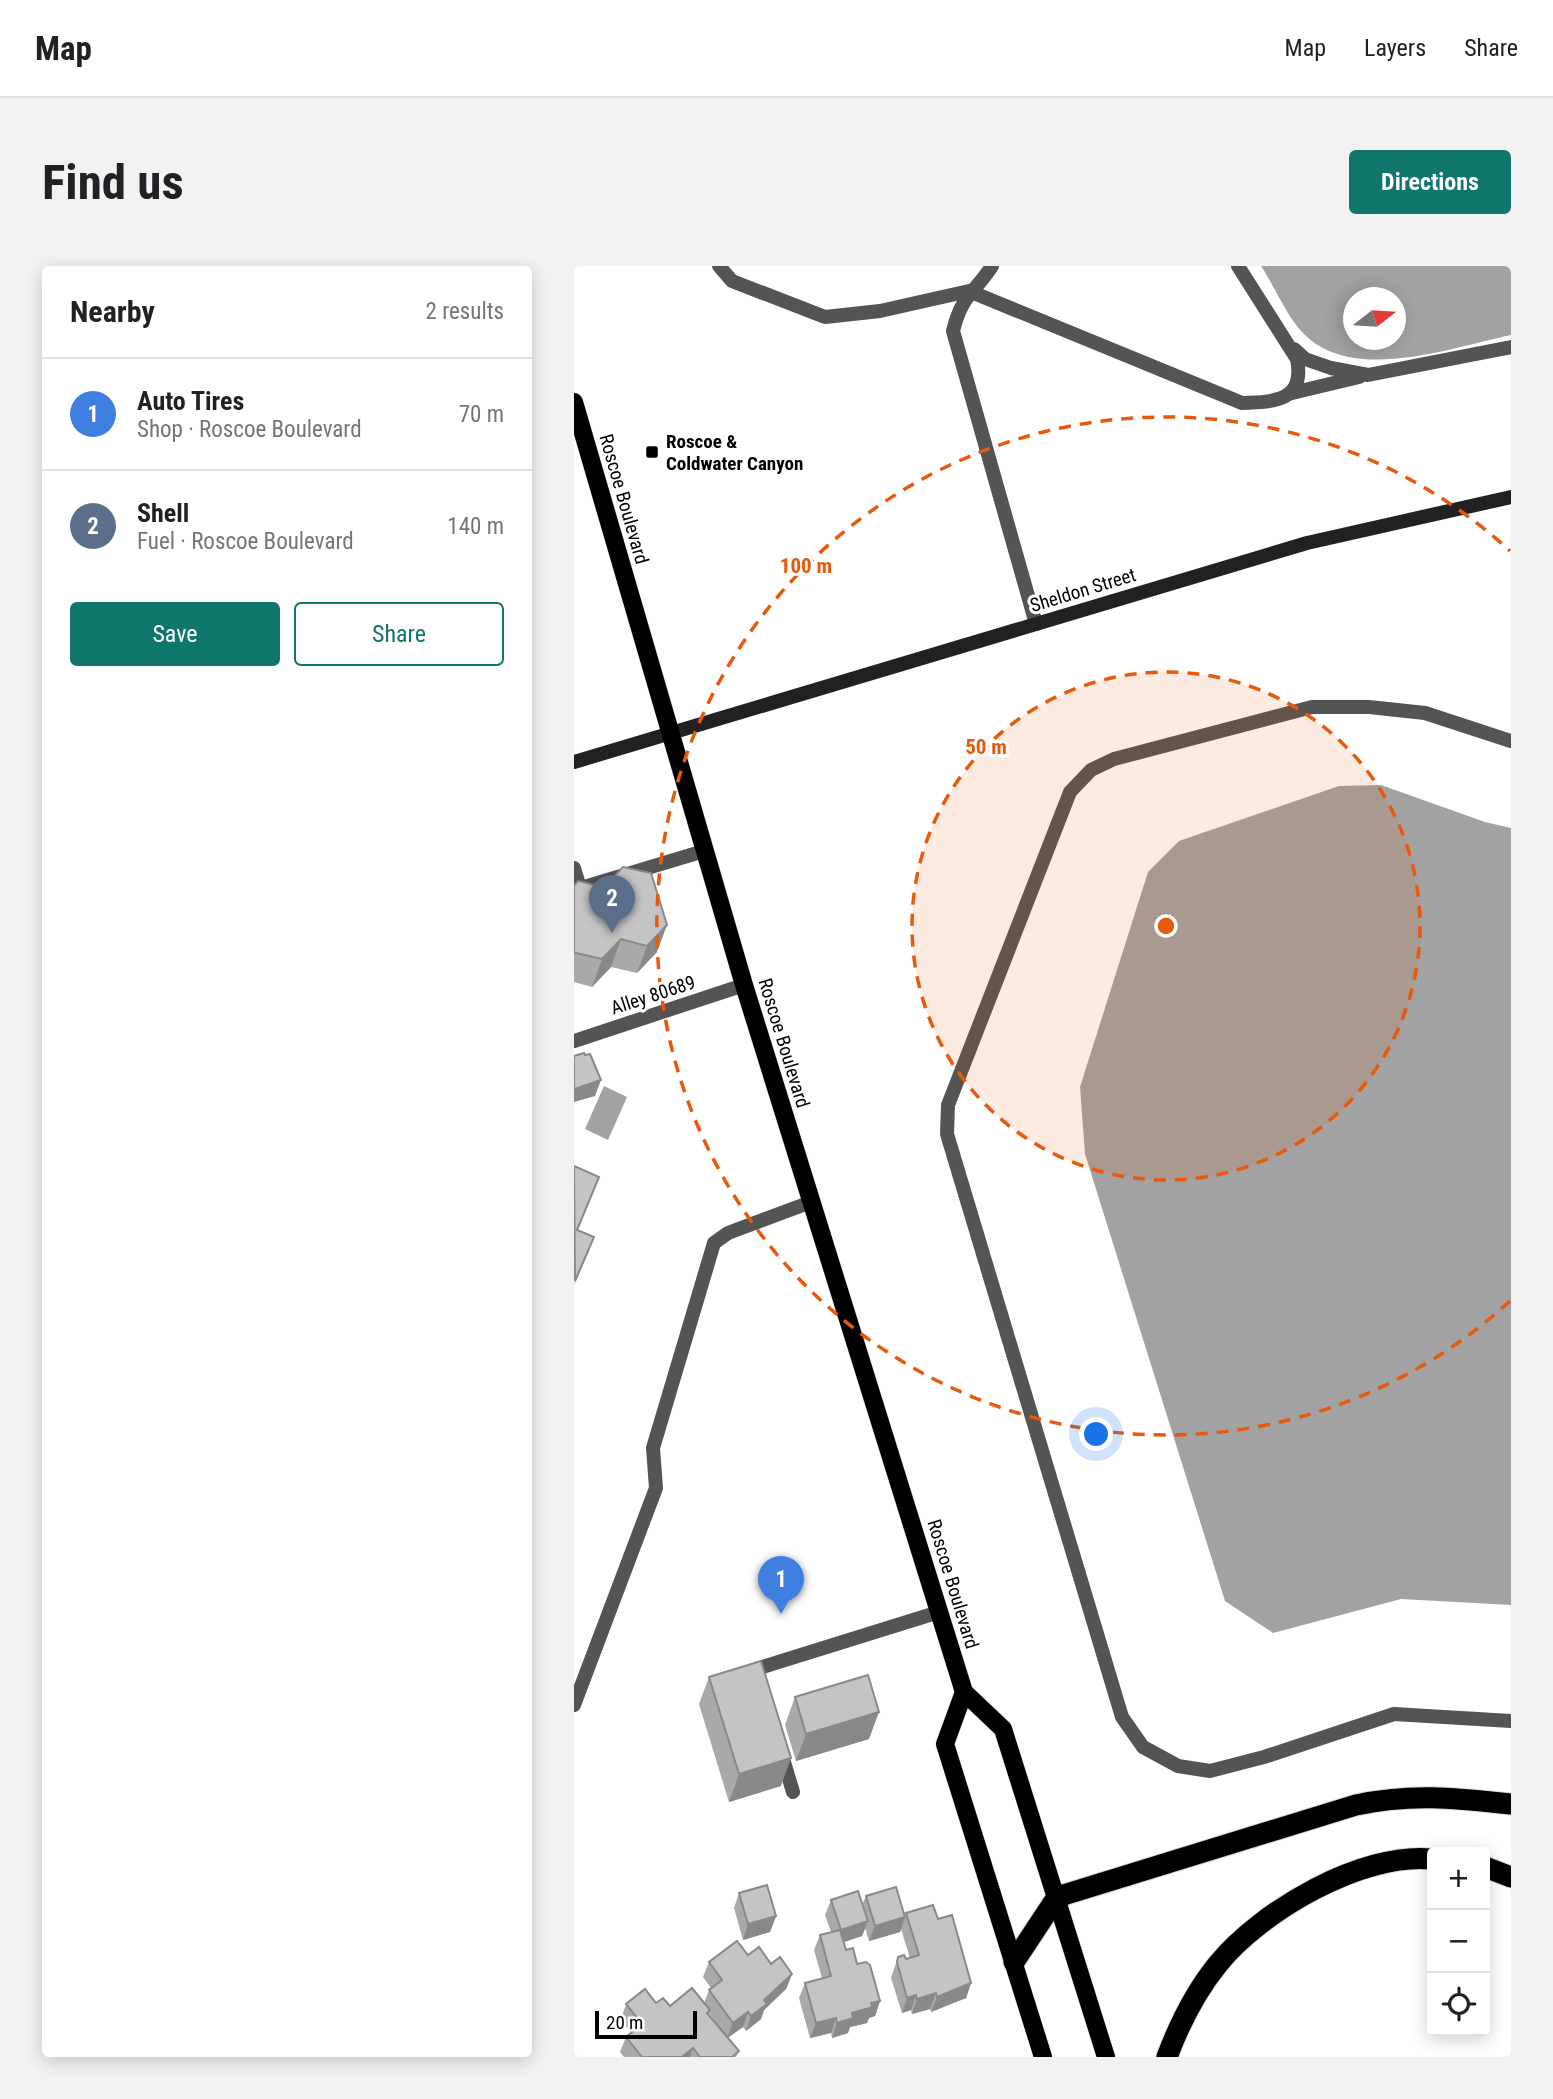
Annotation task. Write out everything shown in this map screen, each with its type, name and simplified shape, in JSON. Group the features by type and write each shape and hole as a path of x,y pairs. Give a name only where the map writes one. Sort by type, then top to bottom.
{"highway":[{"path":"1014,1962 1057,1898 1224,1844 1394,1797 1439,1796 1511,1804"},
{"path":"1167,2057 1178,2026 1218,1964 1263,1921 1312,1889 1364,1868 1427,1861"},
{"path":"1490,1869 1511,1877"}],"main road":[{"name":"Roscoe Boulevard","path":"574,402 744,985 964,1692 1003,1729 1106,2057"},
{"name":"Sheldon Street","path":"574,762 1307,543 1511,497"},
{"path":"964,1692 945,1744 1043,2057"}],"lane":[{"path":"719,266 732,281 825,317 880,311 968,291 1242,403 1274,402 1292,393 1368,375 1511,346"},
{"path":"992,266 968,291 957,314 953,331 1037,624"},
{"path":"1238,266 1297,359 1300,375 1292,393"},
{"path":"1282,338 1305,359 1331,368 1368,375"},
{"path":"1511,741 1425,713 1369,707 1311,707 1114,759 1091,770 1070,792 948,1105 947,1134 1122,1717 1143,1747 1178,1766 1210,1771 1264,1757 1394,1714 1511,1721"},
{"path":"574,868 577,889 704,851"},
{"name":"Alley 80689","path":"574,1041 744,985"},
{"path":"574,1705 656,1488 653,1448 714,1243 728,1233 811,1202"},
{"path":"764,1694 756,1669 939,1612"},
{"path":"778,1743 793,1793"}],"shaded area":[{"path":"1261,266 1511,266 1511,335 1433,353 1404,358 1349,357 1325,349 1304,334"},
{"path":"1381,785 1485,822 1511,828 1511,1605 1401,1599 1273,1633 1225,1601 1085,1154 1080,1087 1148,872 1179,841 1339,786"},
{"path":"604,1086 627,1097 608,1140 585,1129"}],"building":[{"path":"623,867 651,873 667,925 647,946 621,939 602,959 574,953 574,886 578,881 604,887"},
{"path":"590,1054 601,1080 574,1089 574,1056"},
{"path":"574,1166 599,1177 577,1230 594,1237 575,1281"},
{"path":"761,1661 791,1758 739,1774 709,1677"},
{"path":"868,1675 879,1712 806,1734 795,1697"},
{"path":"767,1885 776,1916 748,1924 739,1893"},
{"path":"896,1887 905,1917 875,1926 866,1896"},
{"path":"858,1891 868,1921 841,1930 831,1900"},
{"path":"933,1905 938,1919 952,1915 971,1983 937,1997 936,1993 917,1999 916,1995 907,1998 898,1957 904,1955 906,1959 919,1955 906,1913"},
{"path":"840,1930 846,1950 853,1948 857,1964 866,1962 870,1965 880,2001 871,2003 873,2007 852,2013 853,2018 837,2023 836,2018 816,2023 805,1983 831,1976 820,1935"},
{"path":"737,1941 748,1955 759,1947 771,1964 780,1957 792,1974 764,2000 767,2004 751,2016 748,2012 733,2023 709,1990 722,1980 709,1962"},
{"path":"692,1988 710,2010 707,2013 739,2051 732,2057 700,2057 693,2048 682,2057 642,2057 626,2037 642,2024 626,2004 645,1989 656,2003 663,1998 670,2006"}],"place":[{"name":"Roscoe & Coldwater Canyon","path":"652,452"},
{"name":"Shell","path":"612,933"},
{"name":"Auto Tires","path":"781,1614"}]}
